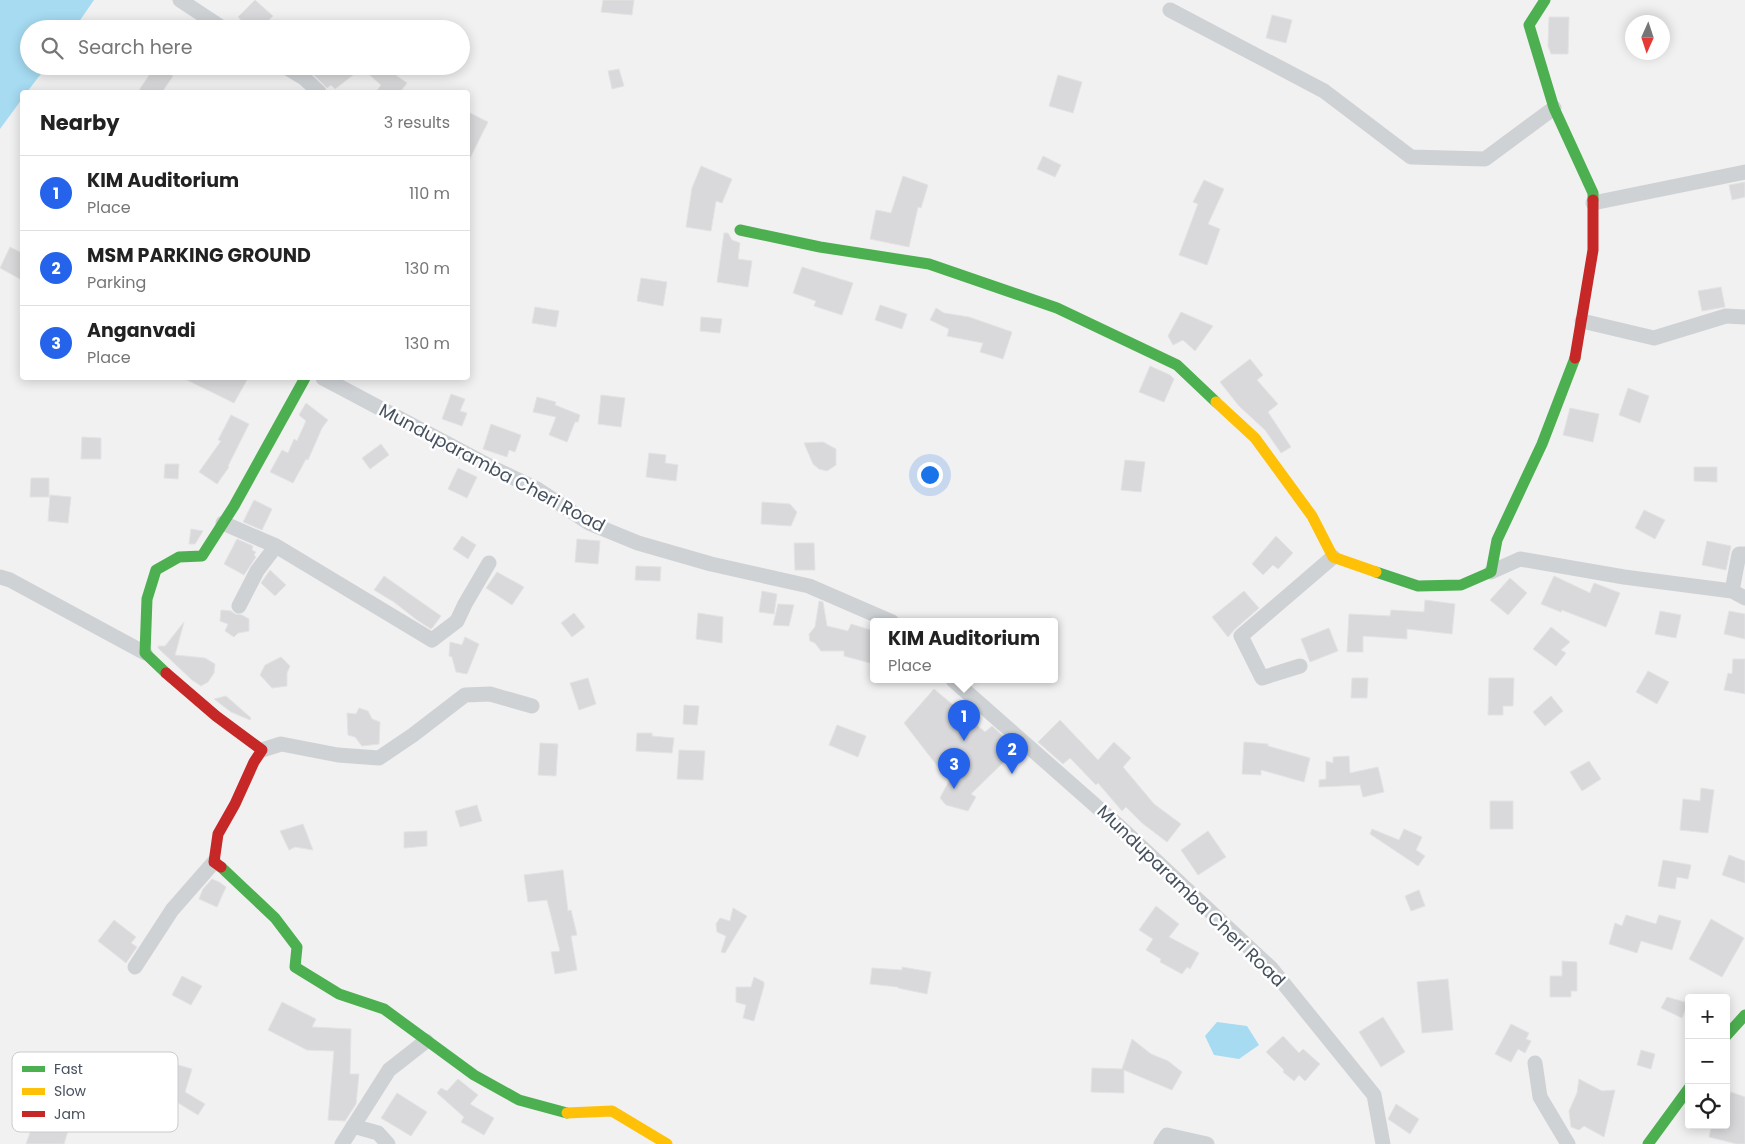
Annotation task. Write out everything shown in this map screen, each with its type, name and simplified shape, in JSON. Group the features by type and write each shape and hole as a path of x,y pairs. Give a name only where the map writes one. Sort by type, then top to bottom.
{"street":[{"path":"180,0 210,20"},
{"path":"1491,572 1497,540 1542,444 1576,356 1593,250 1597,199 1554,108 1529,25 1545,0"},
{"path":"1170,10 1324,91 1411,156 1485,159 1554,108"},
{"path":"299,75 317,90"},
{"path":"1597,199 1745,172"},
{"path":"740,230 820,247 929,264 1057,308 1177,365 1255,438 1312,516 1333,557 1418,586 1461,585 1520,559 1738,594 1739,554 1745,554"},
{"path":"1582,321 1654,338 1726,316 1745,317"},
{"path":"145,653 147,599 156,570 178,557 202,556 223,523 304,380"},
{"name":"Munduparamba Cheri Road","path":"327,380 493,468 537,489 589,523 638,543 702,561 809,586 883,618"},
{"path":"223,523 276,546 432,640 457,621 490,563"},
{"path":"239,606 257,572 276,546"},
{"path":"1300,666 1262,678 1241,636 1333,557"},
{"path":"0,577 10,580 145,653 173,682 221,721 262,750"},
{"name":"Munduparamba Cheri Road","path":"956,683 1121,828 1271,968 1374,1095 1382,1144"},
{"path":"135,967 172,910 214,862 218,834 235,804 254,762 262,750 281,744 338,755 379,758 465,696 490,694 532,706"},
{"path":"214,862 230,874 275,918 297,947 295,967 309,977 339,994 384,1009 474,1075 519,1100 567,1113 612,1111 667,1144"},
{"path":"1730,1032 1745,1015"},
{"path":"342,1144 389,1070 426,1041"},
{"path":"1535,1063 1540,1097 1568,1144"},
{"path":"1648,1144 1685,1093"},
{"path":"354,1126 378,1132 388,1144"},
{"path":"1161,1144 1167,1135 1207,1144"}],"water":[{"path":"0,0 94,0 80,20 20,20 20,75 40,75 29,90 20,90 20,102 0,129"},
{"path":"1217,1022 1247,1026 1259,1045 1239,1059 1214,1055 1205,1036"}],"building":[{"path":"255,0 273,16 269,20 241,20 238,17"},
{"path":"603,0 634,0 632,15 601,12"},
{"path":"1272,15 1292,20 1286,43 1266,38"},
{"path":"1549,17 1569,17 1568,54 1551,54 1548,46"},
{"path":"619,69 624,86 612,89 608,71"},
{"path":"149,75 173,76 163,90 139,90"},
{"path":"314,75 353,75 335,89 331,85 327,88"},
{"path":"370,75 396,75 407,83 402,90 377,90 381,85"},
{"path":"1058,75 1082,82 1073,113 1049,106"},
{"path":"470,113 488,122 470,158"},
{"path":"1043,156 1061,165 1055,177 1037,169"},
{"path":"701,166 732,179 722,203 716,201 711,231 686,227 692,188"},
{"path":"903,176 928,185 921,208 918,207 909,247 870,239 876,210 891,213"},
{"path":"1204,180 1224,189 1208,224 1220,229 1207,265 1179,255 1198,204 1193,202"},
{"path":"1745,182 1745,197 1732,200 1729,185"},
{"path":"724,233 728,233 732,240 740,243 738,259 752,261 748,287 717,282"},
{"path":"10,247 20,252 20,279 0,268"},
{"path":"802,267 853,283 842,315 814,306 816,301 793,293"},
{"path":"641,278 667,282 663,306 637,301"},
{"path":"1721,287 1725,307 1702,311 1698,291"},
{"path":"880,305 907,314 902,329 875,320"},
{"path":"535,307 559,311 556,327 532,323"},
{"path":"936,308 944,313 969,317 1012,332 1003,359 980,352 983,343 947,336 949,329 930,320"},
{"path":"1181,312 1213,326 1195,351 1183,340 1173,345 1168,336"},
{"path":"701,317 722,319 720,333 700,331"},
{"path":"1250,359 1263,375 1257,380 1278,404 1268,412 1291,447 1281,453 1265,430 1239,406 1220,382"},
{"path":"1150,366 1170,375 1174,379 1164,402 1139,392"},
{"path":"187,380 247,380 234,403"},
{"path":"1628,388 1649,396 1640,423 1619,415"},
{"path":"451,394 465,399 460,411 467,413 462,426 442,419"},
{"path":"601,395 625,398 621,427 598,424"},
{"path":"537,397 556,402 555,405 580,415 567,442 549,435 556,417 533,412"},
{"path":"306,403 328,420 322,428 308,460 306,459 293,483 270,472 282,450 288,453 294,439 297,441 306,421 299,415"},
{"path":"1570,408 1599,414 1593,442 1563,435"},
{"path":"231,415 249,424 229,467 217,484 199,472 221,441 218,440"},
{"path":"491,424 521,435 515,452 509,450 507,457 483,449"},
{"path":"82,437 101,438 101,459 81,459"},
{"path":"823,442 836,449 836,465 827,471 819,469 813,464 804,443"},
{"path":"381,444 389,455 370,469 362,458"},
{"path":"649,453 666,455 665,463 678,465 676,481 646,477"},
{"path":"1125,460 1145,462 1141,492 1121,490"},
{"path":"165,464 179,464 178,479 164,478"},
{"path":"1694,467 1717,467 1717,482 1694,481"},
{"path":"458,468 477,477 467,498 448,489"},
{"path":"31,478 49,478 49,497 30,497"},
{"path":"50,495 71,497 68,523 48,521"},
{"path":"254,500 272,509 262,530 243,522"},
{"path":"762,502 790,504 797,512 791,526 761,524"},
{"path":"1644,510 1665,520 1655,539 1635,528"},
{"path":"191,529 203,531 195,544 189,544"},
{"path":"462,536 476,545 468,559 453,549"},
{"path":"1276,536 1293,553 1278,569 1273,565 1263,575 1252,564"},
{"path":"237,539 253,546 252,550 256,552 254,555 256,557 244,575 224,564"},
{"path":"577,539 600,541 598,564 575,562"},
{"path":"1707,541 1731,546 1726,570 1702,565"},
{"path":"794,543 814,543 815,570 795,570"},
{"path":"636,566 661,567 660,581 635,580"},
{"path":"270,570 286,585 275,596 261,583"},
{"path":"497,572 524,587 512,605 486,588"},
{"path":"384,576 441,616 431,629 374,590"},
{"path":"1554,576 1590,593 1594,583 1620,593 1606,627 1541,604"},
{"path":"1510,578 1527,593 1508,615 1490,600"},
{"path":"762,591 777,594 774,614 759,612"},
{"path":"1244,591 1259,608 1228,637 1212,617"},
{"path":"1425,600 1455,604 1452,634 1407,629 1407,639 1363,636 1363,652 1347,652 1349,614 1390,616 1391,610 1424,612"},
{"path":"819,601 823,602 827,626 848,631 851,624 870,630 870,663 844,656 844,651 821,651 815,643 810,641 809,634 815,627"},
{"path":"778,604 794,605 789,626 773,625"},
{"path":"221,610 231,611 249,619 249,631 238,633 234,637 225,631 228,624 220,621"},
{"path":"1660,611 1681,615 1676,638 1655,634"},
{"path":"1729,611 1745,614 1745,639 1724,634"},
{"path":"574,613 585,627 572,637 561,623"},
{"path":"698,613 723,617 722,643 696,639"},
{"path":"184,622 175,655 205,658 215,664 214,673 208,682 201,686 158,648 158,646 165,646"},
{"path":"1551,627 1570,642 1561,650 1566,653 1556,666 1533,649"},
{"path":"1329,628 1338,651 1310,662 1301,639"},
{"path":"465,637 479,644 467,674 456,672 452,657 449,656 450,642 462,645"},
{"path":"281,657 290,666 287,673 287,686 272,688 260,675 265,665"},
{"path":"1733,659 1745,659 1745,694 1724,690 1728,673 1732,674"},
{"path":"1648,671 1669,682 1657,704 1636,692"},
{"path":"588,678 596,704 579,710 570,683"},
{"path":"1352,678 1368,678 1367,698 1351,698"},
{"path":"1489,678 1514,678 1513,706 1503,706 1503,715 1488,715"},
{"path":"934,689 985,732 992,726 1017,749 971,794 976,797 968,811 946,805 940,798 949,781 904,723"},
{"path":"226,696 251,718 250,720 231,712 214,699"},
{"path":"1551,696 1563,711 1545,726 1533,712"},
{"path":"684,705 699,706 697,725 683,724"},
{"path":"359,708 368,711 372,719 380,722 379,744 362,746 355,737 348,735 347,713 356,714"},
{"path":"1060,720 1098,760 1114,742 1131,758 1123,767 1154,804 1181,824 1167,842 1142,823 1126,807 1122,811 1098,783 1096,785 1070,758 1063,764 1038,742"},
{"path":"837,725 866,736 858,757 829,745"},
{"path":"637,733 652,733 652,736 674,738 672,753 636,751"},
{"path":"1244,742 1268,744 1268,746 1310,758 1304,782 1261,770 1261,775 1242,774"},
{"path":"540,743 558,744 556,776 538,775"},
{"path":"679,750 705,751 703,780 677,779"},
{"path":"1349,756 1350,773 1378,767 1384,792 1363,797 1360,785 1319,787 1319,780 1326,779 1326,761 1333,763 1333,757"},
{"path":"1589,761 1601,779 1582,791 1570,772"},
{"path":"1701,788 1714,790 1708,833 1680,830 1683,799 1700,801"},
{"path":"1490,801 1513,801 1513,829 1490,829"},
{"path":"477,805 482,821 460,827 455,811"},
{"path":"303,824 313,850 295,847 289,850 280,831"},
{"path":"1372,829 1399,840 1404,829 1422,837 1416,850 1425,856 1418,866 1370,834"},
{"path":"427,831 427,846 404,848 404,832"},
{"path":"1208,831 1226,857 1198,875 1181,850"},
{"path":"1729,855 1745,861 1745,883 1722,875"},
{"path":"1663,860 1691,865 1688,879 1677,877 1675,889 1658,886"},
{"path":"563,870 568,911 571,910 577,935 571,936 577,970 555,974 551,952 560,951 547,900 528,902 524,875"},
{"path":"212,879 226,887 217,907 199,899 203,889"},
{"path":"1419,890 1425,906 1411,911 1405,896"},
{"path":"1156,906 1179,924 1169,937 1199,953 1190,969 1187,967 1182,974 1160,962 1161,959 1146,950 1153,939 1139,930"},
{"path":"733,908 747,916 725,953 721,952 726,936 717,932 716,924 720,918 730,921"},
{"path":"1626,915 1656,924 1659,915 1681,921 1672,950 1641,941 1637,953 1609,944 1615,923 1622,926"},
{"path":"1711,919 1744,938 1722,977 1689,959"},
{"path":"114,920 136,937 131,943 137,947 126,963 98,941"},
{"path":"1562,961 1577,962 1577,991 1571,991 1571,997 1550,997 1550,976 1562,976"},
{"path":"902,967 931,972 927,994 898,987 870,984 872,968 902,970"},
{"path":"182,976 202,986 191,1005 172,995"},
{"path":"754,977 764,982 764,986 754,1021 743,1018 746,1005 736,1002 736,987 751,987"},
{"path":"1448,979 1453,1030 1422,1033 1417,982"},
{"path":"1667,997 1685,1002 1685,1010 1682,1018 1661,1008"},
{"path":"282,1002 316,1019 312,1027 351,1029 350,1074 359,1074 356,1104 345,1121 328,1120 334,1051 307,1050 268,1030"},
{"path":"1383,1017 1405,1052 1381,1067 1359,1032"},
{"path":"1511,1024 1529,1033 1526,1039 1531,1041 1525,1053 1518,1049 1511,1062 1495,1054"},
{"path":"1283,1036 1299,1053 1303,1049 1320,1064 1305,1081 1299,1075 1294,1081 1283,1072 1284,1070 1266,1052"},
{"path":"1132,1039 1151,1054 1168,1061 1182,1072 1172,1090 1124,1070 1124,1093 1091,1092 1092,1068 1122,1069"},
{"path":"1641,1050 1655,1054 1651,1069 1637,1065"},
{"path":"178,1065 192,1069 185,1092 205,1104 198,1115 178,1103"},
{"path":"458,1079 478,1095 470,1104 494,1118 484,1135 461,1122 464,1117 437,1093 441,1088 447,1091"},
{"path":"1579,1079 1602,1091 1615,1090 1604,1137 1584,1126 1579,1130 1571,1127 1569,1111 1577,1093"},
{"path":"1731,1092 1745,1097 1745,1144 1737,1144 1709,1137 1711,1129 1730,1129"},
{"path":"397,1093 427,1112 411,1136 381,1118"},
{"path":"1396,1104 1419,1119 1410,1134 1388,1119"},
{"path":"30,1132 68,1132 64,1144 26,1144"}],"traffic: fast":[{"path":"1545,0 1529,25 1554,108 1593,193 1593,200"},
{"path":"740,230 820,247 929,264 1057,308 1177,365 1216,402"},
{"path":"1376,572 1418,586 1461,585 1491,572 1497,540 1542,444 1575,358"},
{"path":"166,673 145,653 147,599 156,570 179,557 202,556 234,506 304,380"},
{"path":"221,867 275,918 297,947 295,967 339,994 384,1009 474,1075 519,1100 567,1113"},
{"path":"1730,1032 1745,1015"},
{"path":"1648,1144 1685,1093"}],"traffic: slow":[{"path":"1216,402 1255,438 1312,516 1333,557 1376,572"},
{"path":"567,1113 612,1111 667,1144"}],"traffic: jam":[{"path":"1575,358 1593,250 1593,200"},
{"path":"166,673 216,716 262,750 254,762 235,804 218,834 214,862 221,867"}],"place":[{"name":"KIM Auditorium","path":"964,741"},
{"name":"MSM PARKING GROUND","path":"1012,774"},
{"name":"Anganvadi","path":"954,789"}]}
